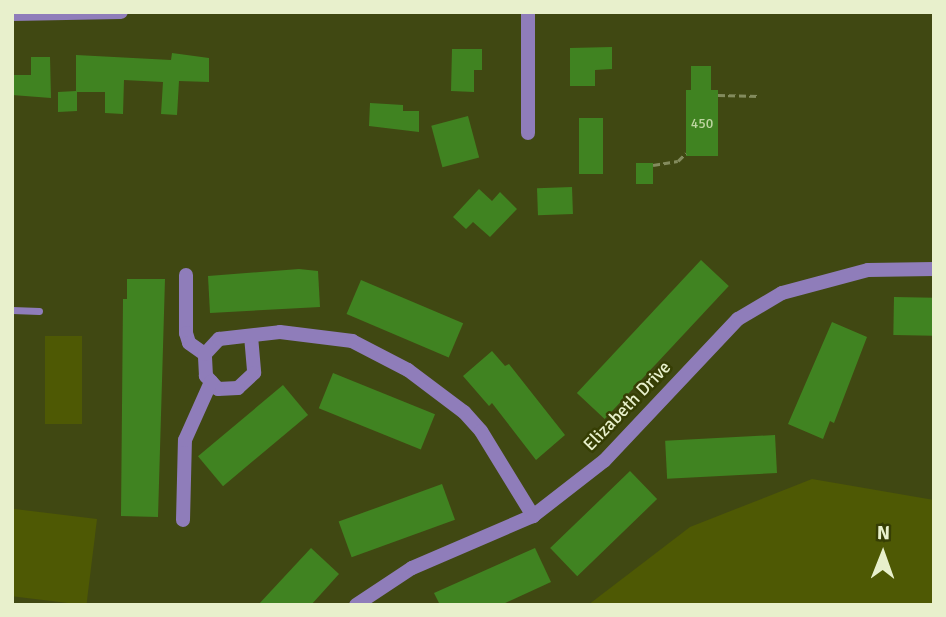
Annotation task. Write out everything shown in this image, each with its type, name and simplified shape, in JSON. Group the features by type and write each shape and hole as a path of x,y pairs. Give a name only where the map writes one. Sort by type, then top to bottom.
{"street":[{"path":"12,14 121,12"},
{"path":"528,12 528,134"},
{"name":"Elizabeth Drive","path":"356,605 412,568 533,516 604,461 738,319 782,293 868,270 934,269"},
{"path":"186,275 186,332 189,343 205,354 211,382 218,389 238,388 254,373 251,336"},
{"path":"205,354 219,339 280,332 352,341 408,370 444,395 481,431 533,516"},
{"path":"183,520 185,440 211,382"}],"lane":[{"path":"12,310 38,311"}],"path":[{"path":"718,95 759,96"},
{"path":"653,165 678,161 686,153"}],"green space":[{"path":"45,336 82,336 82,424 45,424"},
{"path":"812,479 934,500 934,605 588,605 690,527"},
{"path":"13,509 97,519 86,605 12,596"}],"building":[{"path":"612,47 612,69 595,70 595,86 570,86 570,48"},
{"path":"452,49 482,49 482,70 474,70 474,92 451,91"},
{"path":"172,53 209,58 209,82 179,81 177,115 161,114 163,82 124,80 123,114 105,113 105,92 77,92 77,111 58,112 58,92 76,91 76,55 171,60"},
{"path":"31,57 50,57 51,98 12,95 12,75 31,75"},
{"path":"691,66 711,66 711,90 718,90 718,156 686,156 686,90 691,90"},
{"path":"370,103 403,105 403,111 419,111 419,132 369,126"},
{"path":"468,116 479,158 442,167 431,126"},
{"path":"579,118 603,118 603,174 579,174"},
{"path":"636,163 653,163 653,184 636,184"},
{"path":"572,187 573,214 538,215 537,188"},
{"path":"479,189 492,201 500,192 517,209 490,237 473,222 466,229 453,217"},
{"path":"701,260 729,286 605,419 577,393"},
{"path":"299,269 318,271 320,307 210,313 208,276"},
{"path":"127,279 165,279 158,517 121,516 123,299 127,299"},
{"path":"361,280 463,323 449,357 347,314"},
{"path":"894,297 934,298 933,336 893,335"},
{"path":"832,322 867,337 834,423 830,421 823,439 788,424"},
{"path":"492,351 505,366 509,364 565,435 536,460 492,403 489,406 463,376"},
{"path":"333,373 435,414 421,449 319,408"},
{"path":"283,385 308,415 223,486 198,456"},
{"path":"775,435 777,473 667,479 665,441"},
{"path":"630,471 657,499 577,576 550,548"},
{"path":"442,484 455,520 352,557 339,522"},
{"path":"311,548 339,574 311,605 258,605"},
{"path":"535,548 551,582 501,605 440,605 434,593"}]}
